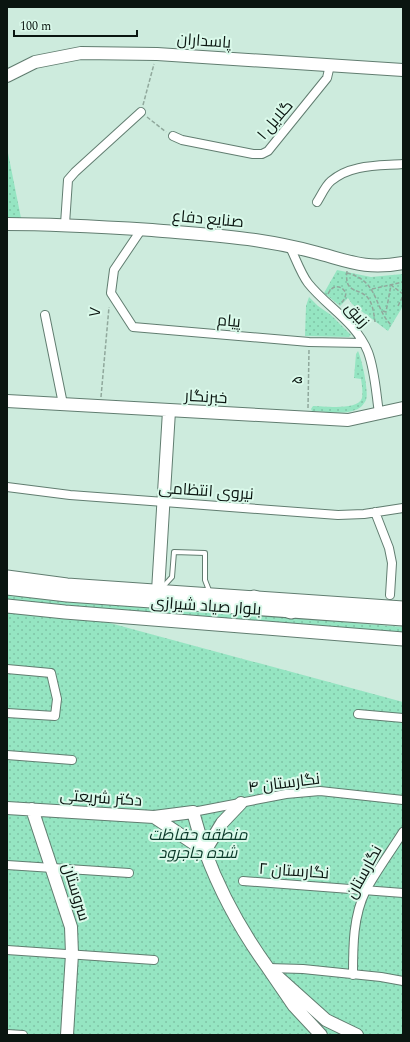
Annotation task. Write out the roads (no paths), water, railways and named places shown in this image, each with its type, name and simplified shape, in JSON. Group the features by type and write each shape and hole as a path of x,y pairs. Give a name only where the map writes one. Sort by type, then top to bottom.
{"highway":[{"path":"254,598 291,611"}],"main road":[{"path":"7,577 67,585 403,608"},
{"name":"بلوار صیاد شیرازی","path":"7,588 67,595 403,619"},
{"name":"بلوار صیاد شیرازی","path":"7,606 403,639"}],"street":[{"name":"پاسداران","path":"7,76 35,62 81,53 157,54 403,70"},
{"name":"گلایل ۱","path":"173,136 182,140 253,154 262,154 273,146 328,78 330,65"},
{"path":"65,224 68,180 141,112"},
{"path":"317,202 330,182 345,172 361,167 403,164"},
{"name":"صنایع دفاع","path":"7,224 65,224 222,236 290,247 316,253 348,268 403,263"},
{"name":"۷","path":"111,293 114,270 141,230"},
{"name":"زنبق","path":"290,247 306,282 346,319 368,352 373,372 379,413"},
{"name":"پیام","path":"111,293 133,327 309,342 363,343"},
{"path":"45,315 63,404"},
{"name":"خبرنگار","path":"7,400 169,411 348,420 403,408"},
{"path":"158,592 169,411"},
{"name":"نیروی انتظامی","path":"7,487 70,495 338,515 403,508"},
{"path":"375,512 389,548 392,563 390,595"},
{"path":"7,669 51,673 57,699 55,716 7,713"},
{"path":"358,714 403,718"},
{"path":"7,755 72,760"},
{"name":"نگارستان ۴","path":"193,812 286,794 320,791 403,800"},
{"path":"205,851 222,823 241,803"},
{"name":"دکتر شریعتی","path":"7,808 154,817 193,812"},
{"name":"سروستان","path":"32,809 71,927 72,954 67,1035"},
{"path":"193,812 205,851 228,904 254,949 294,1006 322,1035"},
{"path":"154,817 205,851"},
{"name":"نگارستان","path":"353,975 353,944 358,914 366,890 403,832"},
{"path":"7,865 129,873"},
{"name":"نگارستان ۲","path":"243,881 403,893"},
{"path":"7,950 154,960"},
{"path":"268,968 303,969 403,981"},
{"path":"268,968 326,1020 357,1035"},
{"path":"7,1034 23,1035"}],"lane":[{"path":"158,592 172,577 174,552 205,553 205,580 211,595"}],"park label":[{"name":"منطقه حفاظت شده جاجرود","path":"198,844"}]}
